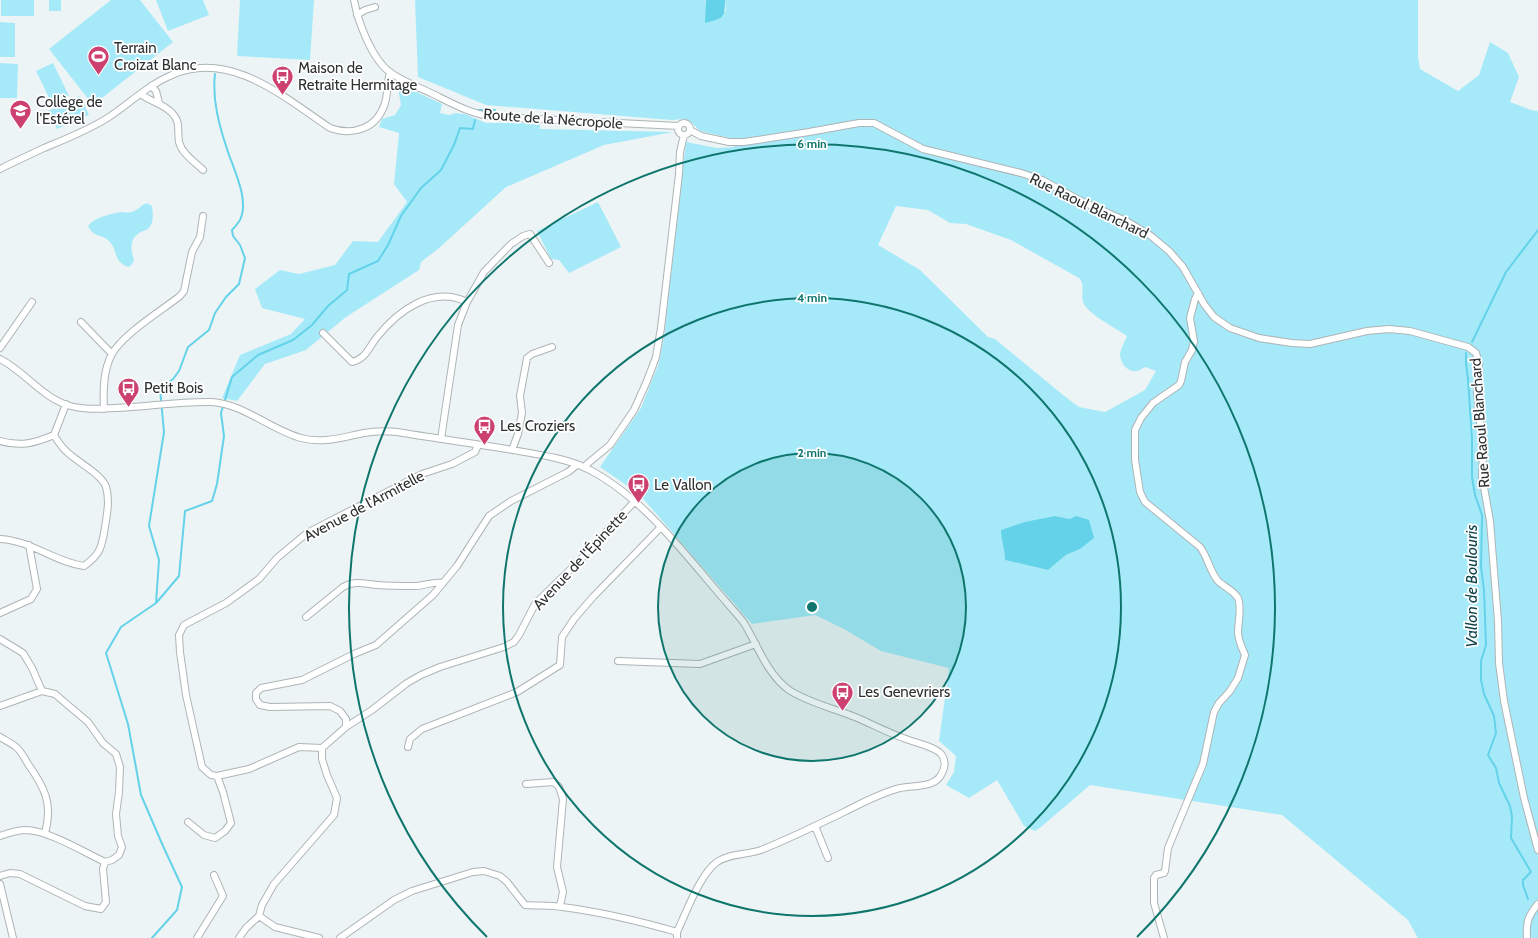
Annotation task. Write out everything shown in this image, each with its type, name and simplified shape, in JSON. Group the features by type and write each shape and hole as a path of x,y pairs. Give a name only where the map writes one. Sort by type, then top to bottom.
{"street":[{"path":"0,169 92,127 110,117 152,86 173,74 201,68 222,68 245,75 268,87 330,128 340,132 353,132 364,128 373,122 385,104 390,72 373,50 357,15 354,0"},
{"path":"357,15 365,10 375,7"},
{"name":"Route de la Nécropole","path":"390,72 461,108 484,116 679,126"},
{"path":"152,86 156,91 159,103"},
{"path":"141,94 148,100 159,103 172,112 177,119 182,148 186,154 203,170"},
{"path":"585,468 587,464 610,445 634,410 656,357 661,328 679,174 680,152 684,135 688,134 690,130 686,123 682,123 678,130 680,134 684,135"},
{"name":"Rue Raoul Blanchard","path":"690,130 719,141 736,142 816,131 859,123 874,123 923,149 1021,173 1042,180 1081,201 1128,222 1151,236 1169,251 1182,267 1207,308 1222,323 1230,328 1259,338 1310,344 1366,331 1389,329 1410,332 1452,343 1468,348 1476,353 1479,363 1477,391 1483,454 1482,476 1490,521 1498,621 1499,663 1504,701 1524,798 1538,850"},
{"path":"104,409 103,395 106,372 112,354 131,333 180,296 184,291 192,252 200,237 203,216"},
{"path":"441,439 458,324 466,302 484,272 511,244 523,236 530,234 549,263"},
{"path":"1164,938 1154,903 1154,878 1156,875 1164,873 1165,871 1168,848 1203,764 1214,712 1238,678 1245,655 1239,641 1238,633 1240,604 1238,598 1215,576 1204,552 1200,547 1145,502 1140,492 1135,460 1135,430 1141,418 1153,403 1179,385 1181,381 1185,362 1192,350 1194,341 1190,318 1198,293"},
{"path":"323,333 352,362 367,354 383,329 395,318 416,304 432,297 446,296 457,297 466,302"},
{"path":"0,348 32,302"},
{"path":"81,322 112,354"},
{"path":"512,450 518,434 522,413 520,396 527,358 532,354 552,347"},
{"path":"0,359 10,364 47,395 66,404 85,409 212,402 228,405 281,430 302,438 335,440 365,433 383,431 512,450 545,456 578,465 605,478 634,501 661,527 743,622 774,676 789,689 808,700 853,716 907,740 938,751 944,758 944,771 940,778 933,783 899,788 870,799 815,826 758,851 728,856 716,863 702,879 677,935 597,912 560,906 525,905 504,879 490,872 479,871 412,890 389,903 340,938"},
{"path":"0,441 20,444 36,443 54,436 66,404"},
{"path":"0,539 12,539 73,564 84,566 93,560 102,546 108,502 106,486 94,472 65,450 54,436"},
{"name":"Avenue de l'Armitelle","path":"217,776 211,775 202,767 186,695 179,635 184,625 226,603 259,579 276,558 307,533 422,474 452,464 475,452 478,445"},
{"path":"346,727 346,719 340,711 330,706 270,707 260,705 256,699 256,693 261,688 302,680 354,654 376,645 433,595 457,566 489,516 511,501 568,472 578,465"},
{"name":"Avenue de l'Épinette","path":"322,748 346,727 372,710 407,683 421,675 440,667 504,647 514,642 535,604 581,559 634,501"},
{"path":"408,747 410,739 422,728 517,692 560,665 562,637 574,619 593,597 661,527"},
{"path":"0,613 31,599 37,589 29,545"},
{"path":"306,617 343,586 349,583 362,582 376,585 418,586 437,582 443,583"},
{"path":"0,639 23,653 32,668 42,691"},
{"path":"618,661 700,664 756,644"},
{"path":"0,706 42,691 55,694 88,722 103,743 116,754 120,767 116,814 118,836 122,847 120,855 112,860 104,862 45,833 27,830 8,832 0,836"},
{"path":"0,737 17,747 46,792 48,824 45,833"},
{"path":"188,822 204,835 215,838 225,831 231,823 217,776 249,769 299,747 322,748 322,759 325,770 336,798 334,815 274,884 262,905 259,916 246,928 239,938"},
{"path":"526,784 554,782 559,786 563,799 557,867 563,892 560,906"},
{"path":"815,826 828,858"},
{"path":"0,876 10,872 20,874 85,906 101,909 106,902 103,869 104,862"},
{"path":"197,938 223,896 214,875"},
{"path":"0,884 13,938"},
{"path":"1527,938 1527,922 1530,914 1538,904"},
{"path":"259,916 275,927 319,938"}],"shaded area":[{"path":"1,0 34,0 34,16 1,16"},
{"path":"49,0 61,0 61,11 49,11"},
{"name":"Terrain Croizat Blanc","path":"111,0 140,0 173,42 93,105 49,49"},
{"path":"156,0 203,0 209,15 168,31"},
{"path":"240,0 314,0 310,60 237,56"},
{"path":"415,0 706,0 705,4 726,12 725,0 1418,0 1418,57 1420,69 1458,91 1479,75 1490,42 1508,53 1519,77 1510,102 1538,111 1538,938 1418,938 1408,920 1282,815 1090,785 1035,831 1024,826 997,780 969,798 946,785 954,772 956,756 939,741 949,668 881,651 844,629 815,615 752,624 639,494 600,467 641,408 659,363 665,331 686,142 717,148 734,147 735,139 700,131 691,122 684,119 672,120 486,105 418,77","holes":["896,206 928,210 950,223 966,224 1011,240 1079,278 1083,287 1082,299 1086,307 1096,316 1127,336 1120,354 1121,360 1127,369 1138,371 1145,367 1156,371 1145,390 1105,412 1079,407 995,339 988,337 920,270 878,245","1055,516 1070,519 1080,549 1066,555 1048,570 1006,560 1005,550"]},
{"path":"706,0 725,0 722,17 705,23"},
{"path":"0,22 15,23 15,57 0,57"},
{"path":"0,63 18,64 17,98 0,98"},
{"path":"53,63 69,96 52,104 36,71"},
{"path":"397,83 442,104 440,113 450,115 455,113 465,114 486,123 540,123 540,129 673,132 604,145 506,187 438,249 421,262 419,270 346,317 306,350 265,364 237,401 222,398 240,355 291,334 305,319 262,308 255,289 280,270 299,274 335,265 353,241 378,242 407,202 394,184 399,133 379,127 382,119 395,115 401,105"},
{"path":"80,96 89,115 57,129 48,111"},
{"path":"598,202 621,247 569,273 559,260 551,259 537,231"},
{"path":"147,203 152,206 152,223 149,228 139,233 133,239 132,253 134,260 129,267 120,262 114,248 108,240 95,234 88,226 98,218 121,212 133,211"},
{"path":"1055,516 1070,519 1076,516 1089,520 1094,538 1080,549 1066,555 1048,570 1005,560 1001,530 1025,522"}],"waterway":[{"path":"152,938 177,910 182,887 141,795 128,724 106,653 121,627 156,603 159,560 149,526 164,432 160,389 173,379 179,371 188,347 209,330 215,313 226,297 239,284 245,258 240,245 233,236 232,230 240,220 243,212 243,203 240,184 227,149 219,121 214,93 215,74"},
{"path":"478,110 495,110"},
{"path":"157,602 179,576 185,511 212,501 217,484 224,436 221,413 232,377 258,355 293,340 312,325 328,306 347,290 349,274 378,261 388,245 401,216 421,188 441,170 454,145 460,128 473,129 475,120"},
{"name":"Vallon de Boulouris","path":"1472,342 1506,272 1538,230"},
{"name":"Vallon de Boulouris","path":"1466,353 1472,439 1472,477 1475,495 1482,515 1481,567 1484,590 1486,645 1481,661 1481,680 1484,694 1494,716 1496,733 1488,755 1496,768 1499,783 1510,806 1512,817 1511,838 1531,872 1523,880 1523,885 1528,899"}],"place":[{"name":"Terrain Croizat Blanc","path":"99,76"},
{"name":"Maison de Retraite Hermitage","path":"283,96"},
{"name":"Collège de l'Estérel","path":"20,130"},
{"name":"Petit Bois","path":"129,408"},
{"name":"Les Croziers","path":"484,446"},
{"name":"Le Vallon","path":"639,504"},
{"name":"Les Genevriers","path":"842,712"}]}
